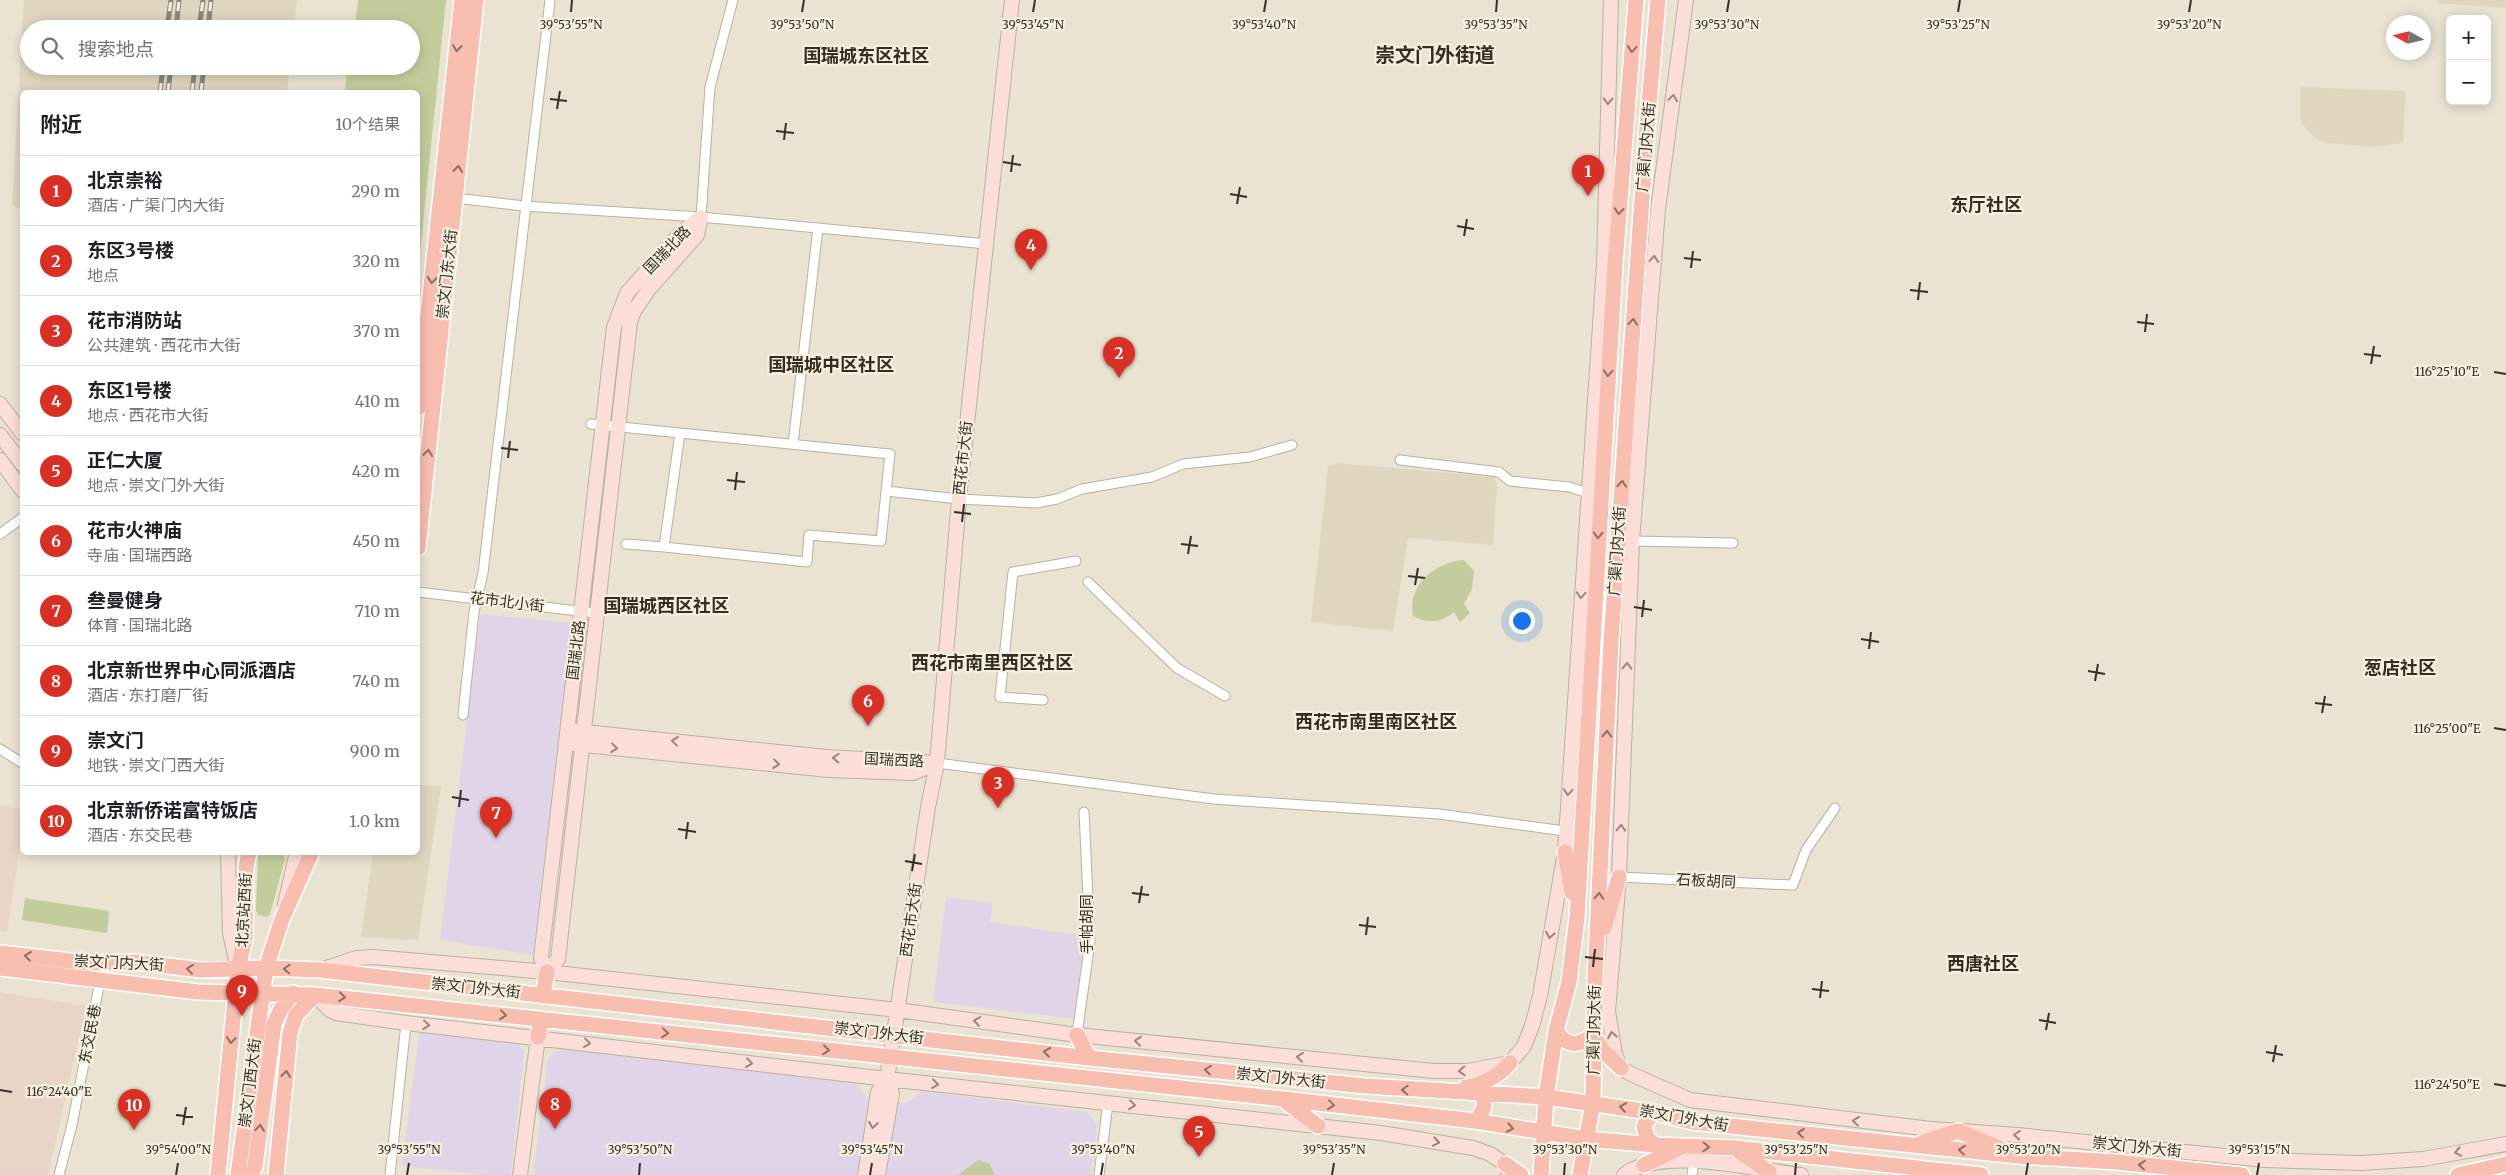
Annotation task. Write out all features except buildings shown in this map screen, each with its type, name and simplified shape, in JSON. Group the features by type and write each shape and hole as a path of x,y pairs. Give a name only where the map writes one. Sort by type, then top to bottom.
{"main road":[{"name":"崇文门东大街","path":"420,389 462,0"},
{"name":"崇文门东大街","path":"420,529 476,0"},
{"name":"广渠门内大街","path":"1541,1175 1542,1134 1546,1096 1556,1031 1569,982 1577,918 1611,322 1636,0"},
{"name":"广渠门内大街","path":"1580,1175 1593,1102 1593,1034 1612,632 1645,147 1658,0"},
{"path":"1565,852 1577,918"},
{"name":"北京站西街","path":"238,969 245,938 246,866 248,855"},
{"path":"266,968 282,919 311,855"},
{"path":"1597,951 1619,877"},
{"name":"崇文门内大街","path":"0,953 88,963 137,962 200,970 238,969"},
{"name":"崇文门内大街","path":"0,968 198,992 236,991"},
{"name":"崇文门西大街","path":"238,1175 266,968"},
{"name":"崇文门外大街","path":"238,969 320,970 894,1034 1089,1058 1396,1089 1481,1091 1546,1096 1657,1112 1692,1122 2018,1156 2117,1162 2242,1175"},
{"name":"崇文门西大街","path":"218,1175 238,969"},
{"path":"543,996 547,972"},
{"name":"崇文门外大街","path":"236,991 315,995 1283,1099 1475,1121 1542,1134 1587,1139 1654,1145 1735,1148 1981,1175"},
{"path":"251,1175 255,1166 274,1024 281,1009 293,993"},
{"path":"276,1175 290,1033 296,1014 315,995"},
{"path":"538,1037 541,1019"},
{"path":"1556,1031 1563,1041 1568,1043 1586,1041 1593,1034 1602,1050 1621,1068"},
{"path":"1078,1035 1089,1058"},
{"path":"1444,1091 1473,1086 1492,1078 1502,1072 1510,1063"},
{"path":"1475,1121 1481,1115 1485,1105 1481,1091"},
{"path":"1283,1099 1318,1126"},
{"path":"1654,1145 1645,1134 1644,1126 1647,1119 1657,1112"},
{"path":"1914,1145 1958,1131 2018,1156"},
{"path":"1644,1164 1684,1146"},
{"path":"1735,1148 1768,1172"},
{"path":"2458,1175 2506,1164"},
{"path":"1508,1170 1521,1175"}],"street":[{"path":"463,715 483,573 524,206 550,0"},
{"path":"701,217 710,87 733,0"},
{"name":"西花市大街","path":"887,1079 928,807 937,763 959,499 1012,0"},
{"path":"1510,1063 1524,1046 1532,1026 1540,996 1565,852 1604,265 1611,0"},
{"name":"广渠门内大街","path":"1621,1068 1616,1055 1608,1011 1619,877 1632,541 1658,209 1686,0"},
{"path":"455,198 524,206 701,217 987,244"},
{"name":"国瑞北路","path":"701,217 697,235 650,290 634,312 630,322 558,959 547,972 541,958 580,611 596,425 611,348 620,307 627,292 680,235 701,217"},
{"path":"793,444 818,228"},
{"path":"0,404 20,430"},
{"path":"596,425 890,454 881,541 810,535 807,562 626,544"},
{"path":"664,547 680,433"},
{"path":"0,435 20,461"},
{"path":"886,491 959,499 1036,502 1057,499 1082,489 1152,477 1183,464 1250,457 1292,445"},
{"path":"0,460 20,487"},
{"path":"1400,460 1499,472 1510,481 1569,487 1588,493"},
{"path":"0,534 20,519"},
{"path":"1632,541 1733,543"},
{"path":"1042,700 1000,697 1013,572 1076,561"},
{"path":"1088,582 1177,668 1224,696"},
{"name":"花市北小街","path":"420,592 595,613"},
{"name":"国瑞西路","path":"566,737 829,770 914,773 937,763"},
{"path":"0,749 20,762"},
{"path":"937,763 1214,799 1439,814 1565,830"},
{"name":"石板胡同","path":"1619,877 1793,885 1806,850 1835,808"},
{"name":"手帕胡同","path":"1078,1035 1090,941 1084,812"},
{"name":"北京站西街","path":"228,855 230,933 238,969"},
{"path":"282,919 296,855"},
{"name":"崇文门外大街","path":"320,970 364,956 547,972 898,1010 1078,1035 1434,1071 1468,1071 1510,1063"},
{"name":"东交民巷","path":"59,1175 72,1124 100,981"},
{"path":"315,995 330,1010 336,1013 406,1023 887,1079 1381,1133 1473,1148 1490,1154 1508,1170"},
{"path":"390,1175 406,1023"},
{"path":"520,1175 538,1037"},
{"name":"崇文门外大街","path":"1621,1068 1690,1100 1768,1111 1958,1131 2265,1160 2361,1163 2422,1159 2506,1144"},
{"path":"865,1175 878,1092 887,1079"},
{"path":"878,1175 892,1093 887,1079"},
{"path":"1099,1175 1108,1103"},
{"path":"1624,1175 1632,1168 1644,1164 1670,1160 1693,1168 1800,1175"}],"shaded area":[{"path":"24,0 297,0 295,20 23,20"},
{"path":"2437,0 2506,0 2506,8 2437,3"},
{"path":"20,68 20,75 289,75 287,90 20,90 20,210 12,205"},
{"path":"2301,87 2406,91 2403,143 2374,147 2327,143 2315,138 2301,123"},
{"path":"1337,463 1495,477 1497,488 1493,545 1408,538 1393,631 1311,622 1328,466"},
{"path":"480,614 572,623 533,955 440,940"},
{"path":"420,785 441,786 418,940 361,937 373,855 420,855"},
{"path":"0,805 20,808 20,845 7,932 0,931"},
{"path":"946,897 993,903 990,922 1084,936 1077,1019 933,1002"},
{"path":"0,992 86,1006 48,1175 0,1175"},
{"path":"419,1033 516,1041 524,1052 511,1175 484,1175 402,1166"},
{"path":"561,1049 855,1083 868,1098 906,1103 921,1091 1088,1112 1097,1125 1091,1175 533,1175 548,1058"}],"green space":[{"path":"358,0 446,0 420,254 420,90 345,90 346,75 420,75 420,20 356,20"},
{"path":"1464,560 1474,571 1472,589 1464,604 1470,613 1460,622 1454,612 1449,616 1434,621 1418,619 1413,616 1414,594 1425,577 1443,565"},
{"path":"258,855 284,855 285,859 270,914 267,917 258,915 256,911"},
{"path":"25,898 109,911 107,933 22,920"},
{"path":"978,1160 989,1163 995,1175 958,1175"}],"railway":[{"path":"168,20 171,0"},
{"path":"177,20 179,0"},
{"path":"200,20 203,0"},
{"path":"209,20 211,0"},
{"path":"160,90 162,75"},
{"path":"168,90 170,75"},
{"path":"192,90 194,75"},
{"path":"201,90 203,75"}],"place":[{"name":"北京崇裕","path":"1588,196"},
{"name":"东区1号楼","path":"1031,270"},
{"name":"东区3号楼","path":"1119,378"},
{"name":"花市火神庙","path":"868,726"},
{"name":"花市消防站","path":"998,808"},
{"name":"叁曼健身","path":"496,838"},
{"name":"崇文门","path":"242,1016"},
{"name":"北京新世界中心同派酒店","path":"555,1129"},
{"name":"北京新侨诺富特饭店","path":"134,1130"},
{"name":"正仁大厦","path":"1199,1157"}],"district":[{"name":"崇文门外街道","path":"1435,55"},
{"name":"国瑞城东区社区","path":"866,56"},
{"name":"东厅社区","path":"1986,205"},
{"name":"国瑞城中区社区","path":"831,365"},
{"name":"国瑞城西区社区","path":"666,606"},
{"name":"西花市南里西区社区","path":"992,663"},
{"name":"葱店社区","path":"2400,668"},
{"name":"西花市南里南区社区","path":"1376,722"},
{"name":"西唐社区","path":"1983,964"}]}
